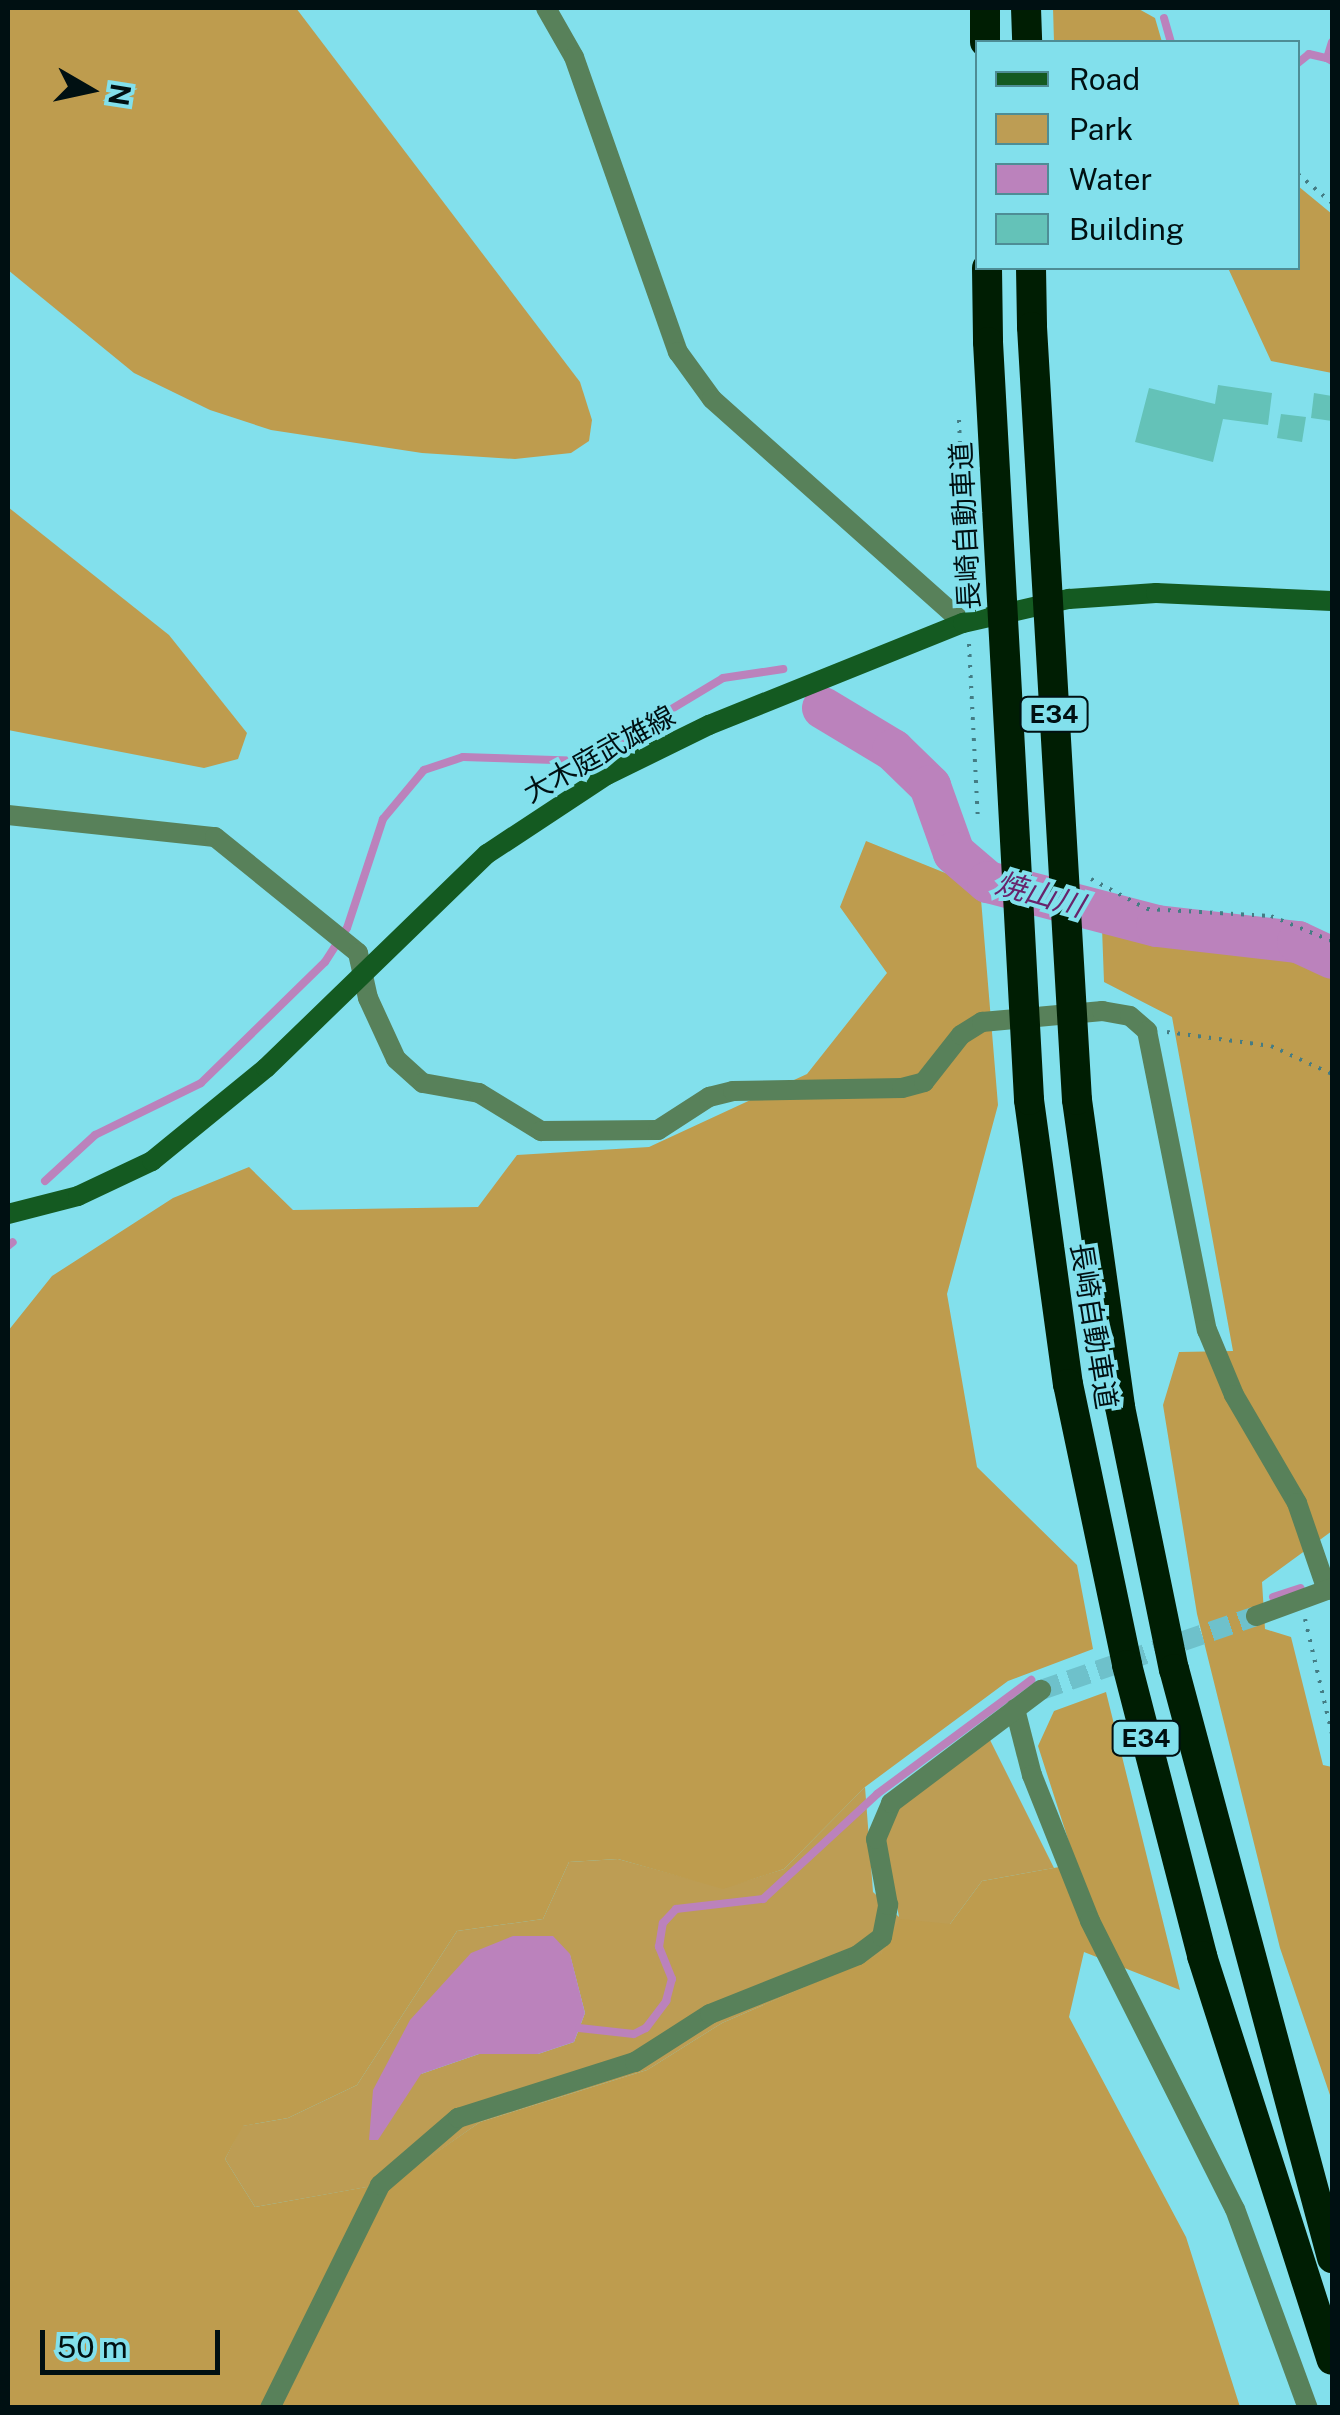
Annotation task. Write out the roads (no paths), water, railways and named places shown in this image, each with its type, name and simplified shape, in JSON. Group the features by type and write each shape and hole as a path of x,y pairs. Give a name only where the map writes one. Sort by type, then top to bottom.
{"highway":[{"path":"985,8 985,40"},
{"path":"1026,8 1027,40"},
{"name":"長崎自動車道","path":"987,270 1029,1100 1068,1384 1127,1665 1202,1956 1332,2360"},
{"name":"長崎自動車道","path":"1031,270 1077,1100 1120,1407 1174,1669 1332,2258"}],"main road":[{"name":"大木庭武雄線","path":"8,1214 78,1196 152,1161 266,1068 487,854 606,775 963,623 1069,599 1139,594 1332,601"}],"street":[{"path":"546,8 574,57 678,352 712,400 963,623"},
{"path":"8,816 215,837 348,945 364,970 368,998 396,1059 423,1083 479,1093 541,1131 658,1130 709,1097 733,1092 902,1088 924,1082 962,1035 982,1022 1102,1011 1130,1016 1147,1031 1207,1330 1234,1395 1297,1504 1330,1589 1256,1616"},
{"path":"270,2408 380,2185 458,2118 635,2062 710,2014 858,1955 882,1937 888,1905 876,1839 891,1803 1041,1690"},
{"path":"1014,1709 1032,1775 1090,1921 1235,2209 1308,2408"}],"water":[{"path":"513,1936 553,1936 570,1954 585,2013 574,2042 538,2054 479,2054 421,2074 378,2140 369,2140 373,2090 410,2020 471,1953"}],"waterway":[{"path":"1164,18 1170,40"},
{"path":"1332,42 1327,58 1332,61"},
{"path":"1300,61 1309,54 1327,58"},
{"path":"45,1181 95,1135 201,1083 325,962 347,928 383,819 424,770 463,757 585,761 723,678 783,669"},
{"name":"焼山川","path":"823,708 893,750 930,786 954,853 988,882 1157,926 1298,942 1332,958"},
{"path":"8,1246 13,1242"},
{"path":"1273,1597 1301,1588"},
{"path":"579,2028 634,2034 646,2028 666,2001 672,1979 659,1947 663,1923 676,1909 763,1899 877,1794 1031,1680"}],"tunnel":[{"path":"1041,1690 1256,1616"}]}
